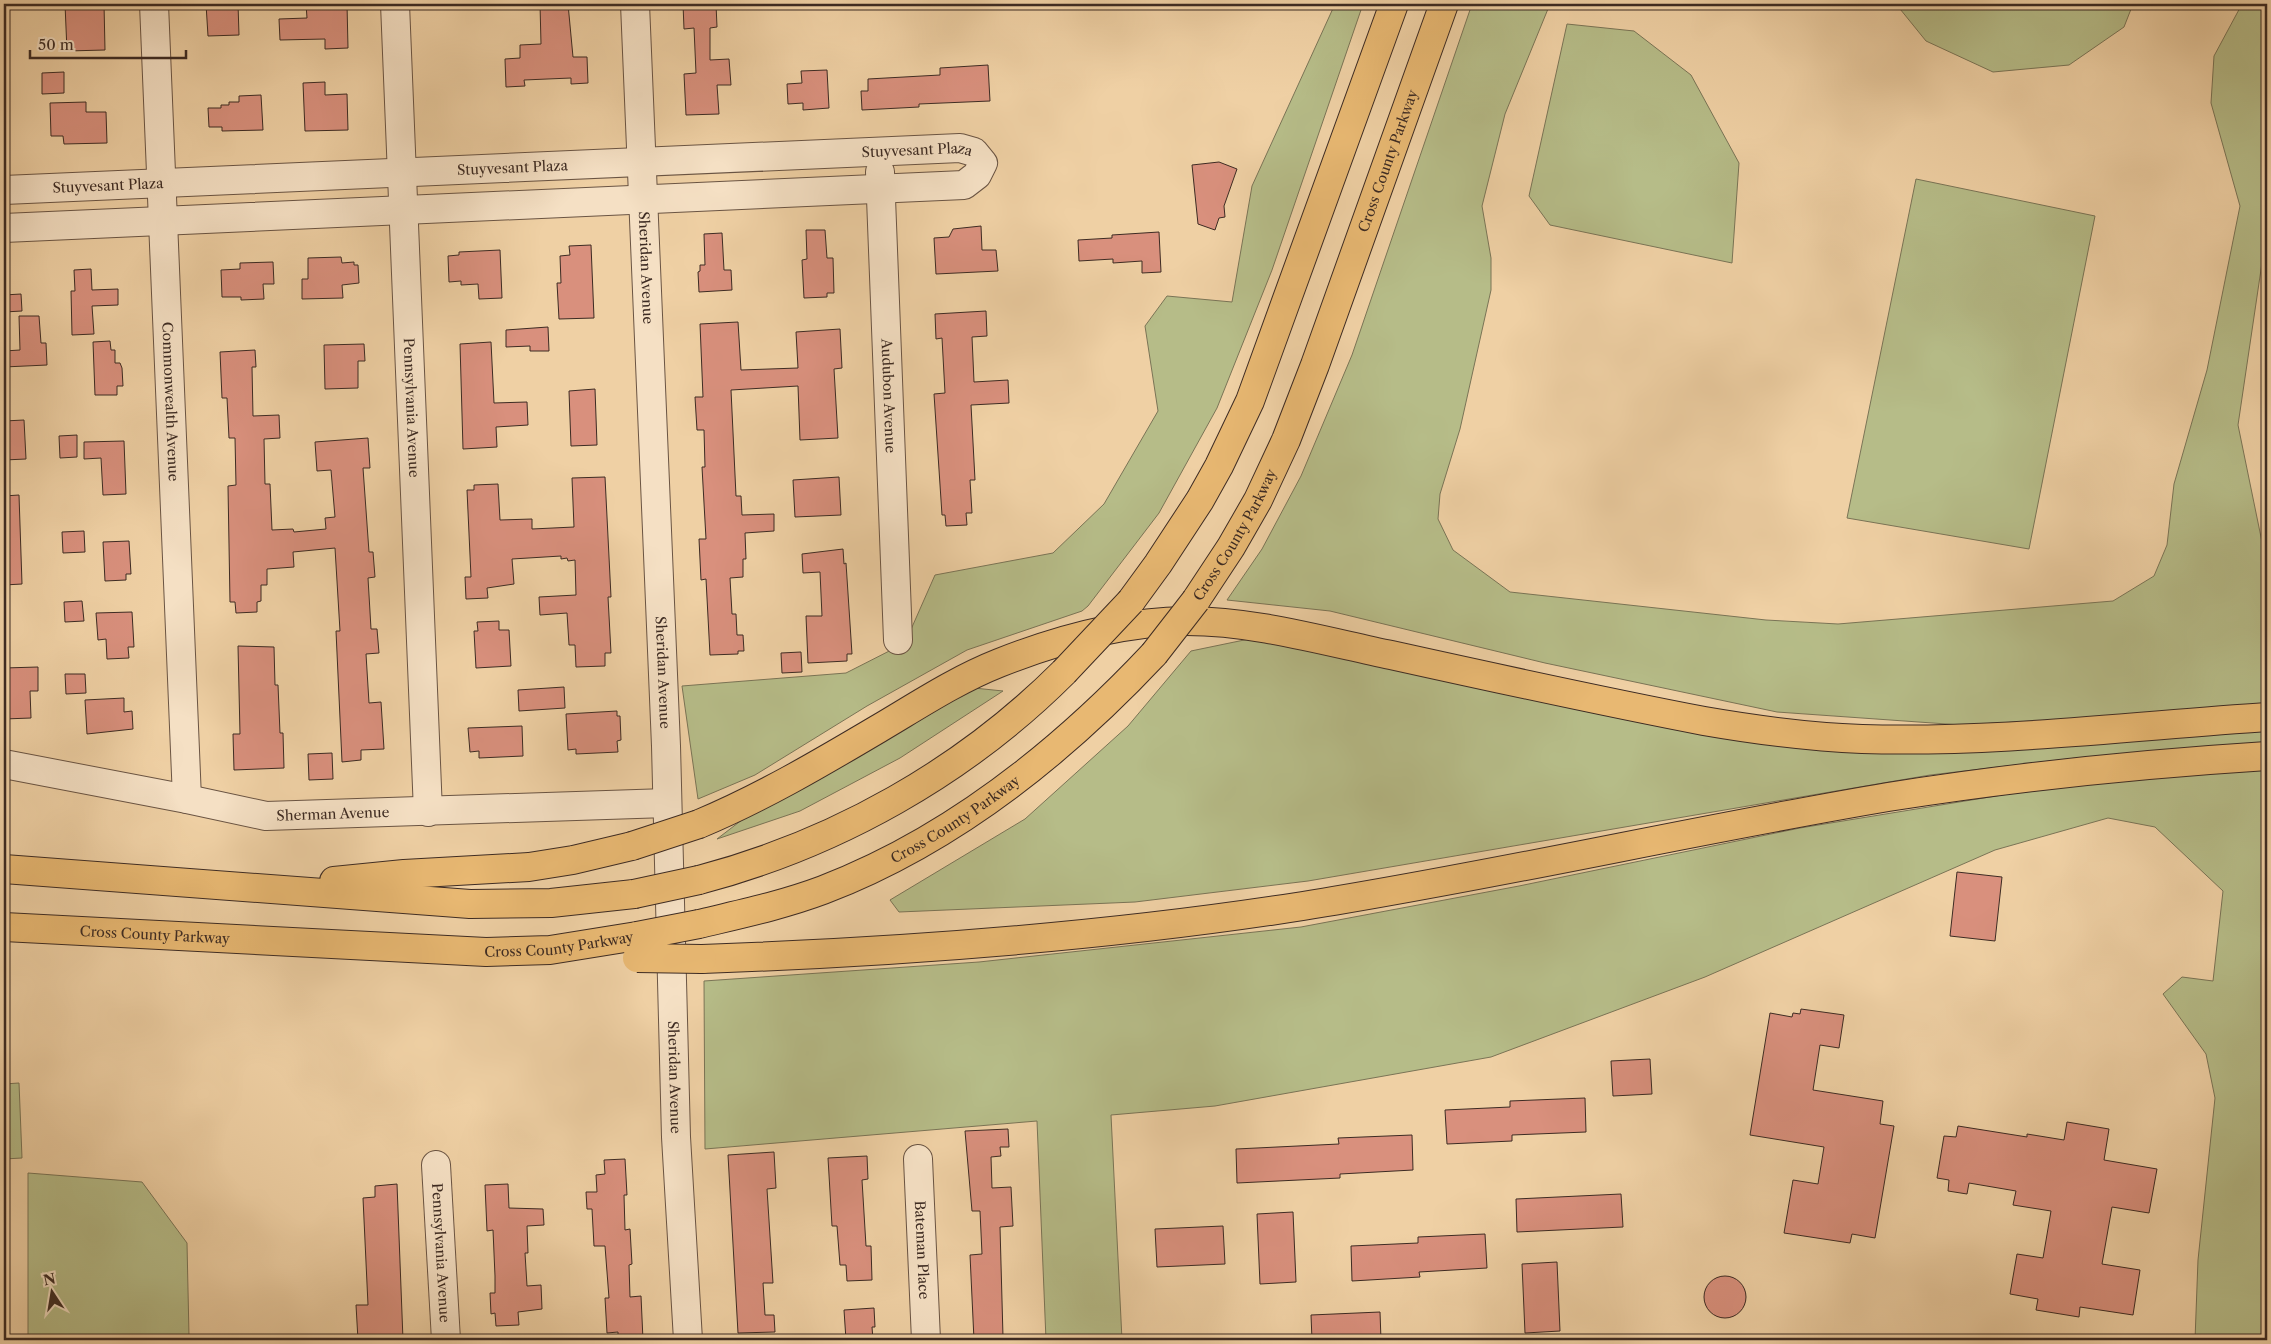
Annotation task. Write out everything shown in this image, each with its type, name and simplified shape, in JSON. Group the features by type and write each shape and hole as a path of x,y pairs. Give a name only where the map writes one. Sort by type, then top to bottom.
{"highway":[{"path":"4,869 470,904 550,903 634,894 741,869 812,841 880,809 916,789 948,768 1011,721 1064,672 1131,601 1200,500 1219,466 1250,400 1394,4"},
{"name":"Cross County Parkway","path":"4,926 506,952 637,947 699,924 757,911 822,890 897,856 979,807 1041,761 1094,716 1154,654 1196,600 1231,547 1258,500 1286,440 1444,4"},
{"path":"270,888 404,874 529,867 573,860 632,846 699,824 777,787 990,666 1035,650 1078,638 1154,623 1187,621 1288,633 1704,721 1765,731 1832,737 1893,739 1963,737 2267,717"},
{"path":"637,947 702,959 953,944 1222,917 1434,884 1891,797 2048,774 2137,765 2267,756"}],"street":[{"name":"Commonwealth Avenue","path":"154,4 187,799"},
{"name":"Pennsylvania Avenue","path":"395,4 405,210 428,812"},
{"name":"Sheridan Avenue","path":"634,4 667,803 676,1137 688,1340"},
{"name":"Stuyvesant Plaza","path":"4,190 960,148 974,152 983,163 977,175 964,185 4,228"},
{"name":"Audubon Avenue","path":"879,152 898,640"},
{"name":"Sherman Avenue","path":"4,764 266,816 667,803"},
{"name":"Bateman Place","path":"918,1159 926,1340"},
{"name":"Pennsylvania Avenue","path":"436,1165 446,1340"}],"green space":[{"path":"1335,4 1363,4 1272,270 1217,408 1159,513 1088,606 1082,611 967,650 867,706 755,775 698,799 682,686 846,673 905,643 935,575 1053,553 1104,504 1158,411 1145,326 1167,296 1232,302 1252,186"},
{"path":"1472,4 1550,4 1505,114 1482,206 1491,258 1491,290 1460,429 1440,494 1438,519 1453,550 1510,592 1766,620 1838,624 2113,601 2154,576 2167,545 2174,484 2207,370 2240,206 2211,103 2214,56 2242,4 2267,4 2267,229 2238,425 2262,542 2267,544 2267,708 1961,725 1777,712 1545,663 1330,611 1227,600 1262,549 1301,476 1352,355"},
{"path":"1896,4 2133,4 2124,27 2069,65 1993,72 1926,41"},
{"path":"1567,24 1634,31 1691,75 1739,163 1732,263 1550,225 1529,196"},
{"path":"1916,179 2095,216 2029,549 1847,518"},
{"path":"1249,639 1752,739 2267,728 2267,742 2076,758 1930,775 1308,881 1135,902 899,912 890,900 1025,819 1128,726 1191,651"},
{"path":"974,688 1003,691 900,758 800,811 717,839 747,816 878,745"},
{"path":"2267,768 2267,1340 2195,1340 2198,1260 2215,1098 2206,1054 2163,994 2182,977 2213,981 2223,891 2155,827 2108,818 1995,850 1705,977 1491,1057 1215,1106 1111,1115 1122,1340 1046,1340 1037,1121 705,1149 704,981 979,962 1301,927 1519,886 1800,828 2008,794 2188,772"},
{"path":"19,1083 22,1158 4,1159 4,1084"},
{"path":"28,1173 142,1182 187,1243 189,1336 28,1336"}],"building":[{"path":"65,4 104,4 105,50 67,51"},
{"path":"206,4 238,4 239,35 208,36"},
{"path":"306,4 347,4 348,48 325,49 325,39 280,40 279,19 307,18"},
{"path":"540,4 568,4 573,57 587,57 588,83 571,84 571,78 524,80 525,86 506,87 505,59 520,58 520,45 541,44"},
{"path":"683,4 716,4 717,27 710,28 710,60 729,59 731,85 717,85 719,114 686,115 684,74 696,73 694,28 684,29"},
{"path":"988,65 990,101 919,104 919,107 862,110 861,91 868,91 868,79 940,75 940,68"},
{"path":"827,70 829,108 803,110 803,103 788,104 787,84 802,83 801,71"},
{"path":"64,72 64,93 42,94 42,73"},
{"path":"325,82 325,95 347,94 348,130 305,131 303,83"},
{"path":"261,95 263,130 222,131 222,127 209,127 208,108 221,108 221,105 229,105 229,102 239,102 239,96"},
{"path":"86,102 86,112 106,112 107,143 64,144 63,136 51,136 50,103"},
{"path":"1219,162 1237,169 1224,206 1225,217 1219,218 1215,230 1198,224 1192,165"},
{"path":"981,226 982,250 996,250 998,271 936,274 934,238 949,237 953,229"},
{"path":"806,230 825,230 827,258 833,258 834,293 827,293 827,297 804,298 802,260 807,259"},
{"path":"1159,232 1161,272 1142,273 1142,261 1113,263 1113,259 1079,261 1078,240 1112,238 1112,235"},
{"path":"722,233 724,270 731,270 732,290 699,292 698,272 700,271 700,265 705,265 704,234"},
{"path":"591,245 594,318 559,319 557,283 561,283 560,256 570,255 569,246"},
{"path":"500,250 502,298 479,299 478,284 461,285 461,281 449,282 448,256 459,255 459,252"},
{"path":"341,257 342,263 354,262 354,265 358,265 359,283 342,285 343,298 302,299 302,279 308,279 308,258"},
{"path":"273,262 274,284 263,284 264,299 241,300 241,297 222,297 221,270 240,269 240,263"},
{"path":"91,269 92,290 118,289 118,305 92,306 94,334 72,335 71,291 75,291 74,270"},
{"path":"21,294 22,311 4,312 4,295"},
{"path":"986,311 987,336 972,337 974,382 1008,380 1009,403 971,405 975,480 970,480 972,513 966,513 967,525 946,526 945,515 942,515 934,394 945,393 942,338 936,339 935,314"},
{"path":"19,316 39,316 41,343 46,343 47,365 4,367 4,351 20,350"},
{"path":"738,322 741,370 798,368 796,332 840,329 842,368 834,369 838,438 800,440 798,386 731,390 736,496 741,496 742,515 774,514 774,531 745,533 746,559 743,559 743,577 730,578 732,614 736,614 737,635 743,635 744,651 738,651 738,654 710,655 706,579 701,580 699,539 706,539 702,467 705,467 704,430 697,430 695,397 703,397 700,324"},
{"path":"548,327 549,351 530,351 530,346 506,347 506,330"},
{"path":"110,341 111,350 115,350 115,363 120,363 122,368 123,386 117,386 117,395 95,395 93,342"},
{"path":"491,342 494,403 527,402 528,425 496,427 497,447 463,449 460,344"},
{"path":"364,344 365,361 358,361 358,388 325,389 324,345"},
{"path":"255,350 256,367 252,367 253,416 279,415 280,438 264,439 265,484 270,484 272,530 293,529 294,532 326,529 325,518 335,517 331,470 317,471 315,442 368,438 370,468 363,468 369,552 373,552 375,577 368,578 371,629 377,629 379,653 366,654 369,703 381,702 384,749 361,750 361,760 342,762 336,631 340,631 335,548 293,552 294,567 267,569 267,585 261,585 261,601 257,602 257,612 236,613 235,602 230,602 228,486 236,485 235,438 229,438 227,398 222,398 220,352"},
{"path":"595,389 597,445 571,446 569,391"},
{"path":"24,420 26,459 4,460 4,421"},
{"path":"77,435 77,457 60,458 59,436"},
{"path":"124,441 126,494 103,495 101,458 84,459 84,442"},
{"path":"605,477 611,597 608,597 611,653 605,653 605,666 576,667 575,645 569,645 567,613 540,615 539,597 576,595 575,560 561,559 561,556 512,559 514,584 487,588 488,598 466,599 465,577 471,577 467,490 474,490 474,485 498,484 500,520 532,519 532,529 574,527 572,478"},
{"path":"839,477 841,515 795,517 793,480"},
{"path":"19,495 22,584 4,585 4,496"},
{"path":"84,531 85,552 63,553 62,532"},
{"path":"129,541 131,574 126,574 126,580 105,581 103,542"},
{"path":"843,549 844,564 846,563 852,654 847,654 847,661 808,663 806,616 822,616 820,572 803,573 802,554"},
{"path":"82,601 84,621 65,622 64,602"},
{"path":"132,612 134,647 128,647 129,658 107,659 106,639 98,640 96,613"},
{"path":"499,621 499,630 509,630 511,666 476,668 474,631 478,631 477,622"},
{"path":"238,646 274,647 275,685 278,685 280,733 283,733 284,768 234,770 233,734 240,734"},
{"path":"801,652 802,672 782,673 781,653"},
{"path":"38,667 38,691 30,691 31,718 4,719 4,668"},
{"path":"65,674 85,674 86,693 66,694"},
{"path":"564,687 565,708 519,711 518,690"},
{"path":"124,698 124,712 132,711 133,729 87,734 85,700"},
{"path":"617,711 617,716 620,716 621,740 617,741 618,752 576,754 576,749 568,750 566,714"},
{"path":"522,726 523,756 479,758 479,751 470,752 468,728"},
{"path":"332,753 333,779 309,780 308,754"},
{"path":"1957,872 2002,877 1995,941 1950,936"},
{"path":"1801,1009 1844,1015 1839,1048 1820,1045 1813,1090 1883,1101 1880,1124 1894,1126 1875,1238 1852,1234 1850,1243 1784,1233 1793,1180 1818,1184 1824,1147 1750,1135 1770,1013 1792,1017 1793,1013 1800,1014"},
{"path":"1650,1059 1652,1094 1613,1096 1611,1061"},
{"path":"1585,1098 1586,1132 1512,1135 1512,1141 1447,1144 1445,1110 1510,1107 1510,1101"},
{"path":"2067,1122 2109,1129 2104,1160 2157,1169 2149,1213 2112,1207 2102,1264 2140,1270 2133,1315 2080,1307 2079,1317 2036,1310 2038,1299 2010,1294 2017,1254 2043,1258 2051,1211 2013,1205 2016,1191 1969,1183 1967,1194 1948,1191 1949,1180 1937,1178 1944,1136 1956,1137 1958,1126 2027,1137 2027,1134 2064,1140"},
{"path":"1008,1129 1009,1147 1000,1147 1001,1156 991,1157 992,1188 1011,1187 1013,1226 1000,1227 1003,1337 999,1337 1000,1340 974,1340 970,1255 982,1254 980,1211 972,1211 965,1131"},
{"path":"1412,1135 1413,1170 1340,1174 1340,1178 1237,1183 1236,1149 1339,1144 1338,1138"},
{"path":"774,1152 776,1188 767,1189 773,1283 763,1283 765,1315 774,1315 775,1332 738,1333 728,1155"},
{"path":"867,1156 868,1179 862,1180 866,1246 871,1246 872,1280 847,1281 846,1265 840,1265 837,1226 832,1226 828,1158"},
{"path":"625,1159 627,1195 624,1195 625,1230 630,1229 632,1264 629,1265 630,1297 641,1296 643,1340 618,1340 618,1332 607,1333 605,1298 609,1298 605,1246 594,1246 592,1209 587,1209 586,1192 597,1192 596,1175 605,1174 604,1160"},
{"path":"397,1184 403,1340 358,1340 356,1305 368,1305 363,1198 375,1197 375,1186"},
{"path":"508,1184 509,1208 543,1209 544,1225 527,1226 528,1253 525,1253 527,1286 541,1285 542,1309 518,1312 519,1325 496,1326 495,1313 491,1314 490,1293 495,1293 493,1230 487,1231 485,1185"},
{"path":"1621,1194 1623,1227 1517,1232 1516,1199"},
{"path":"1293,1212 1296,1282 1260,1284 1257,1214"},
{"path":"1223,1226 1225,1264 1157,1267 1155,1229"},
{"path":"1485,1234 1487,1268 1419,1272 1420,1277 1352,1281 1351,1246 1418,1243 1418,1237"},
{"path":"1557,1262 1560,1331 1525,1333 1522,1264"},
{"path":"1725,1276 1740,1282 1746,1297 1740,1312 1725,1318 1710,1312 1704,1297 1710,1282"},
{"path":"874,1308 875,1327 872,1327 873,1340 846,1340 844,1310"},
{"path":"1380,1312 1381,1340 1312,1340 1311,1315"}]}
